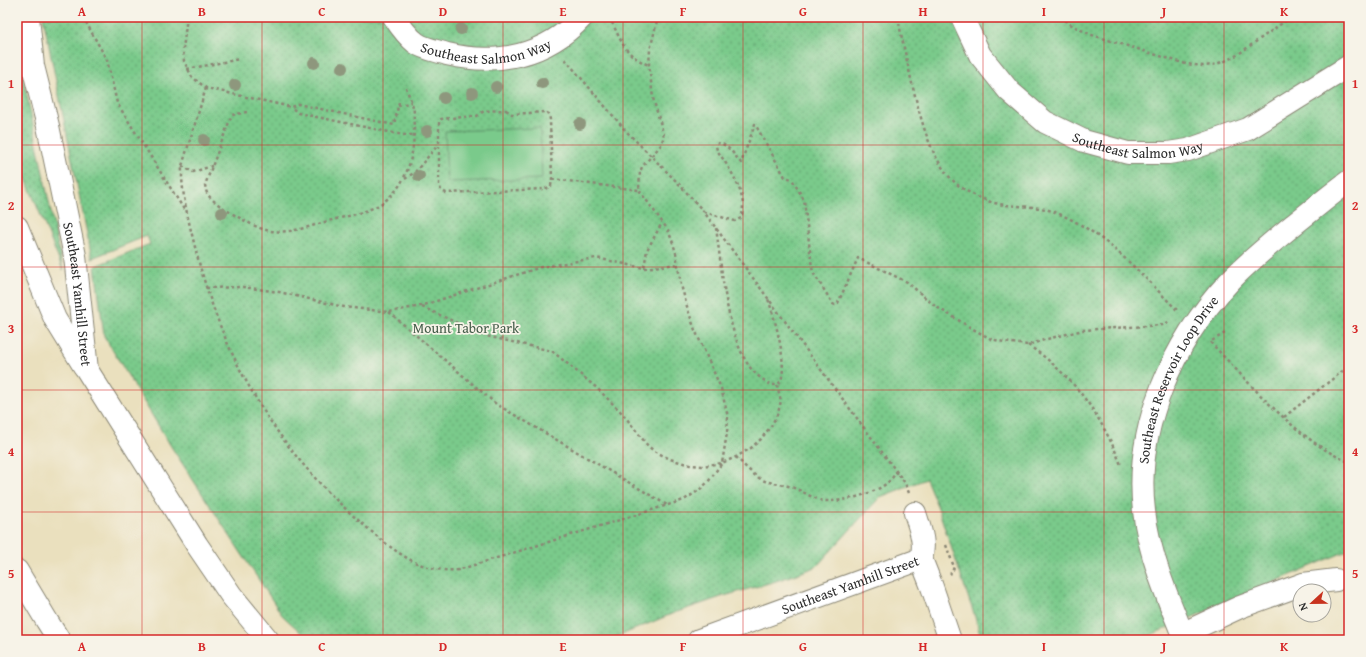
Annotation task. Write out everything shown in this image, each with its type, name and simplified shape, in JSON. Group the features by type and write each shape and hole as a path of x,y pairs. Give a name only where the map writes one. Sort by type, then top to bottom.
{"street":[{"name":"Southeast Yamhill Street","path":"28,17 33,66 48,126 75,256 87,370 201,551 231,595 268,640"},
{"name":"Southeast Salmon Way","path":"394,17 403,30 417,44 439,52 480,59 519,56 533,51 566,32 582,17"},
{"name":"Southeast Salmon Way","path":"962,17 980,55 1009,91 1045,122 1084,140 1128,153 1168,153 1188,150 1248,129 1349,66"},
{"name":"Southeast Reservoir Loop Drive","path":"1184,637 1153,554 1144,512 1142,475 1144,455 1149,428 1156,405 1183,344 1208,308 1229,282 1258,254 1349,181"},
{"path":"17,226 55,319 87,370"},
{"path":"915,513 923,542 924,551 921,559"},
{"name":"Southeast Yamhill Street","path":"699,640 921,559 950,640"},
{"path":"17,572 59,640"},
{"path":"1184,637 1240,607 1303,584 1336,580"}],"path":[{"path":"83,17 107,60 117,103 187,213"},
{"path":"187,17 183,49 184,61 192,77 206,88 291,108 298,113 403,135 414,135"},
{"path":"609,17 624,46 630,54 649,65"},
{"path":"206,88 182,166 181,179 187,213 206,288 225,339 241,371 258,401 286,443 323,487 348,512 375,535 414,562 436,569 448,571 458,570 684,500 708,482 722,463 728,433 728,417 721,388 690,317 681,285 673,243 668,230 639,190 640,172 642,167 661,146 664,136 653,98 649,65 650,50 658,17"},
{"path":"898,17 907,63 926,132 934,152 948,176 960,188 990,202 1038,208 1055,212 1097,234 1115,249 1181,314"},
{"path":"1060,17 1073,26 1092,35 1186,64 1202,66 1213,65 1237,55 1291,17"},
{"path":"551,42 626,131 679,184 704,212 905,483 915,513"},
{"path":"187,69 240,59"},
{"path":"247,112 232,115 231,117 205,185 209,197 253,226 265,230 276,231 298,230 360,213 375,207 395,192 403,181 409,167 413,151 414,135 413,108 404,84"},
{"path":"291,108 298,104 394,125 399,102"},
{"path":"398,106 411,102"},
{"path":"506,110 512,114 545,112 549,114 550,120 551,186 548,188 446,193 441,190 439,185 438,145 438,122 442,119 478,116 484,111 506,110"},
{"path":"704,212 734,221 741,218 743,211 740,190 732,172 717,150 716,146 718,143 726,146 741,163 755,124 785,177 792,179 804,200 812,268 814,274 835,305 838,303 858,258 907,282 935,306 973,330 991,339 1028,345 1083,330 1163,325 1175,318"},
{"path":"403,181 415,172 438,145"},
{"path":"182,166 193,172 212,166"},
{"path":"552,179 639,190"},
{"path":"205,185 209,184"},
{"path":"644,268 647,250 662,222"},
{"path":"716,228 728,310 735,334 743,354 752,370 771,385 777,385"},
{"path":"206,288 242,287 272,291 344,307 389,312 421,306 541,267 596,258 644,268 678,264"},
{"path":"421,306 486,336 552,351 598,389 623,414 648,446 662,456 670,459 690,465 702,466 722,463 751,448 761,439 775,420 778,413 781,401 777,385 780,382 782,373 781,349 778,331 768,297"},
{"path":"389,312 496,404 668,505"},
{"path":"1225,333 1210,342 1284,417 1307,437 1327,451 1349,462"},
{"path":"1028,345 1057,368 1086,399 1108,436 1123,471"},
{"path":"1284,417 1349,366"},
{"path":"736,457 753,473 764,480 794,488 811,497 826,501 847,499 878,490 888,483 897,472"}],"green space":[{"name":"Mount Tabor Park","path":"43,17 1349,17 1349,550 1139,640 981,640 977,623 938,508 926,479 880,497 816,567 674,613 609,640 309,640 282,615 172,448 104,336 95,266 150,244 147,236 92,258"},
{"path":"17,47 63,270 17,157"},
{"path":"540,128 542,179 447,182 445,131"}]}
